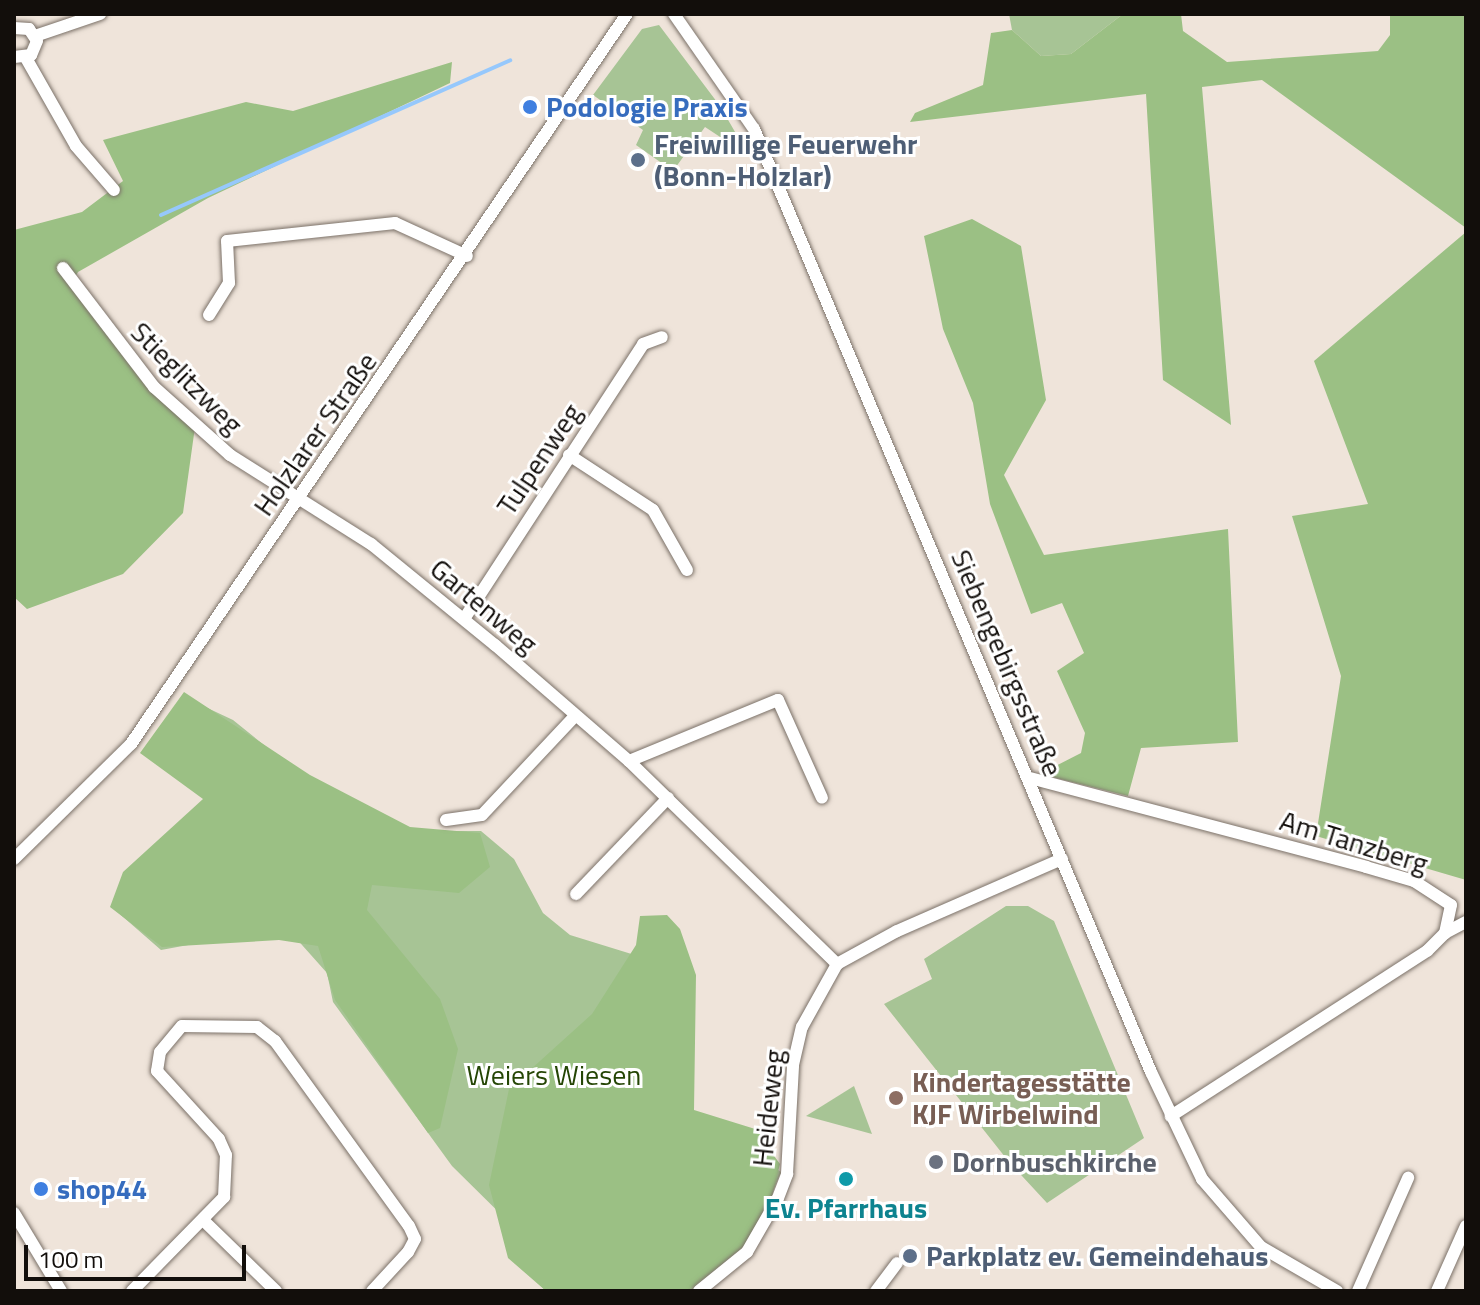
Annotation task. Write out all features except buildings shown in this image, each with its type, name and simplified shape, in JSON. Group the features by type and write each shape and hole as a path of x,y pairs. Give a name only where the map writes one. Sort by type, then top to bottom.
{"street":[{"path":"14,27 35,36 100,14"},
{"name":"Holzlarer Straße","path":"14,859 131,744 467,256 627,14"},
{"name":"Siebengebirgsstraße","path":"674,14 754,129 1171,1116 1202,1179 1243,1231 1283,1262 1337,1291"},
{"path":"35,36 34,52 20,58 76,146 114,190"},
{"path":"209,315 229,283 227,241 395,223 467,256"},
{"name":"Stieglitzweg","path":"63,268 100,322 154,387 230,455 301,496"},
{"name":"Tulpenweg","path":"464,619 643,344 662,337"},
{"path":"569,455 653,510 687,570"},
{"name":"Gartenweg","path":"301,496 464,619 629,761 837,964"},
{"path":"629,761 778,700 822,798"},
{"path":"446,820 482,815 575,716"},
{"name":"Am Tanzberg","path":"1030,778 1414,881 1451,905 1445,933"},
{"path":"576,894 668,798"},
{"path":"837,964 897,931 1062,859"},
{"path":"1171,1116 1427,951 1445,933 1466,922"},
{"name":"Heideweg","path":"699,1291 747,1252 778,1198 787,1174 792,1080 802,1027 837,964"},
{"path":"132,1291 224,1197 226,1155 219,1139 157,1071 160,1052 182,1026 257,1027 275,1041 409,1226 415,1239 408,1252 372,1291"},
{"path":"1358,1291 1408,1178"},
{"path":"14,1213 61,1291"},
{"path":"203,1220 276,1291"},
{"path":"1437,1291 1466,1226"},
{"path":"885,1288 897,1263"}],"green space":[{"path":"1009,14 1123,14 1071,54 1041,56 1012,30"},
{"path":"1123,14 1181,14 1183,31 1227,62 1378,51 1390,35 1390,14 1466,14 1466,228 1262,80 1202,87 1231,425 1163,380 1146,94 910,122 915,113 983,85 991,33 1012,30 1041,56 1071,54"},
{"path":"659,25 720,106 749,156 705,127 673,171 636,145 643,130 593,95 642,29"},
{"path":"452,62 450,83 208,198 78,272 75,277 111,338 195,427 183,513 123,574 27,609 14,597 14,230 82,212 123,181 103,140 246,102 293,111"},
{"path":"972,219 1021,246 1046,400 1004,475 1044,555 1228,529 1238,742 1141,748 1128,796 1040,774 1081,753 1085,733 1057,671 1084,653 1062,603 1031,614 990,504 973,403 943,329 924,236"},
{"path":"1466,232 1466,880 1316,836 1341,676 1292,516 1368,504 1314,361"},
{"path":"184,692 310,775 410,827 480,833 490,867 459,893 372,885 367,910 440,999 458,1049 440,1128 428,1133 335,1000 318,946 279,940 162,947 110,907 123,872 203,799 140,753"},
{"name":"Weiers Wiesen","path":"184,697 233,720 347,812 404,831 481,831 514,859 543,913 570,935 693,973 692,1111 781,1172 752,1242 697,1291 546,1291 507,1252 522,1235 452,1166 333,1002 327,973 286,927 161,950 114,909 211,804"},
{"path":"1006,906 1028,906 1054,921 1144,1138 1047,1203 1009,1162 884,1004 932,979 924,959"},
{"path":"667,915 680,929 696,975 694,1110 768,1133 769,1149 780,1164 769,1209 750,1241 687,1291 546,1291 508,1258 489,1185 509,1089 592,1014 636,945 640,916"},
{"path":"854,1086 872,1134 806,1116"}],"waterway":[{"path":"161,215 510,60"}],"place":[{"name":"Podologie Praxis","path":"530,107"},
{"name":"Freiwillige Feuerwehr (Bonn-Holzlar)","path":"638,160"},
{"name":"Kindertagesstätte KJF Wirbelwind","path":"896,1098"},
{"name":"Dornbuschkirche","path":"936,1162"},
{"name":"Ev. Pfarrhaus","path":"846,1179"},
{"name":"shop44","path":"41,1189"},
{"name":"Parkplatz ev. Gemeindehaus","path":"910,1256"}]}
